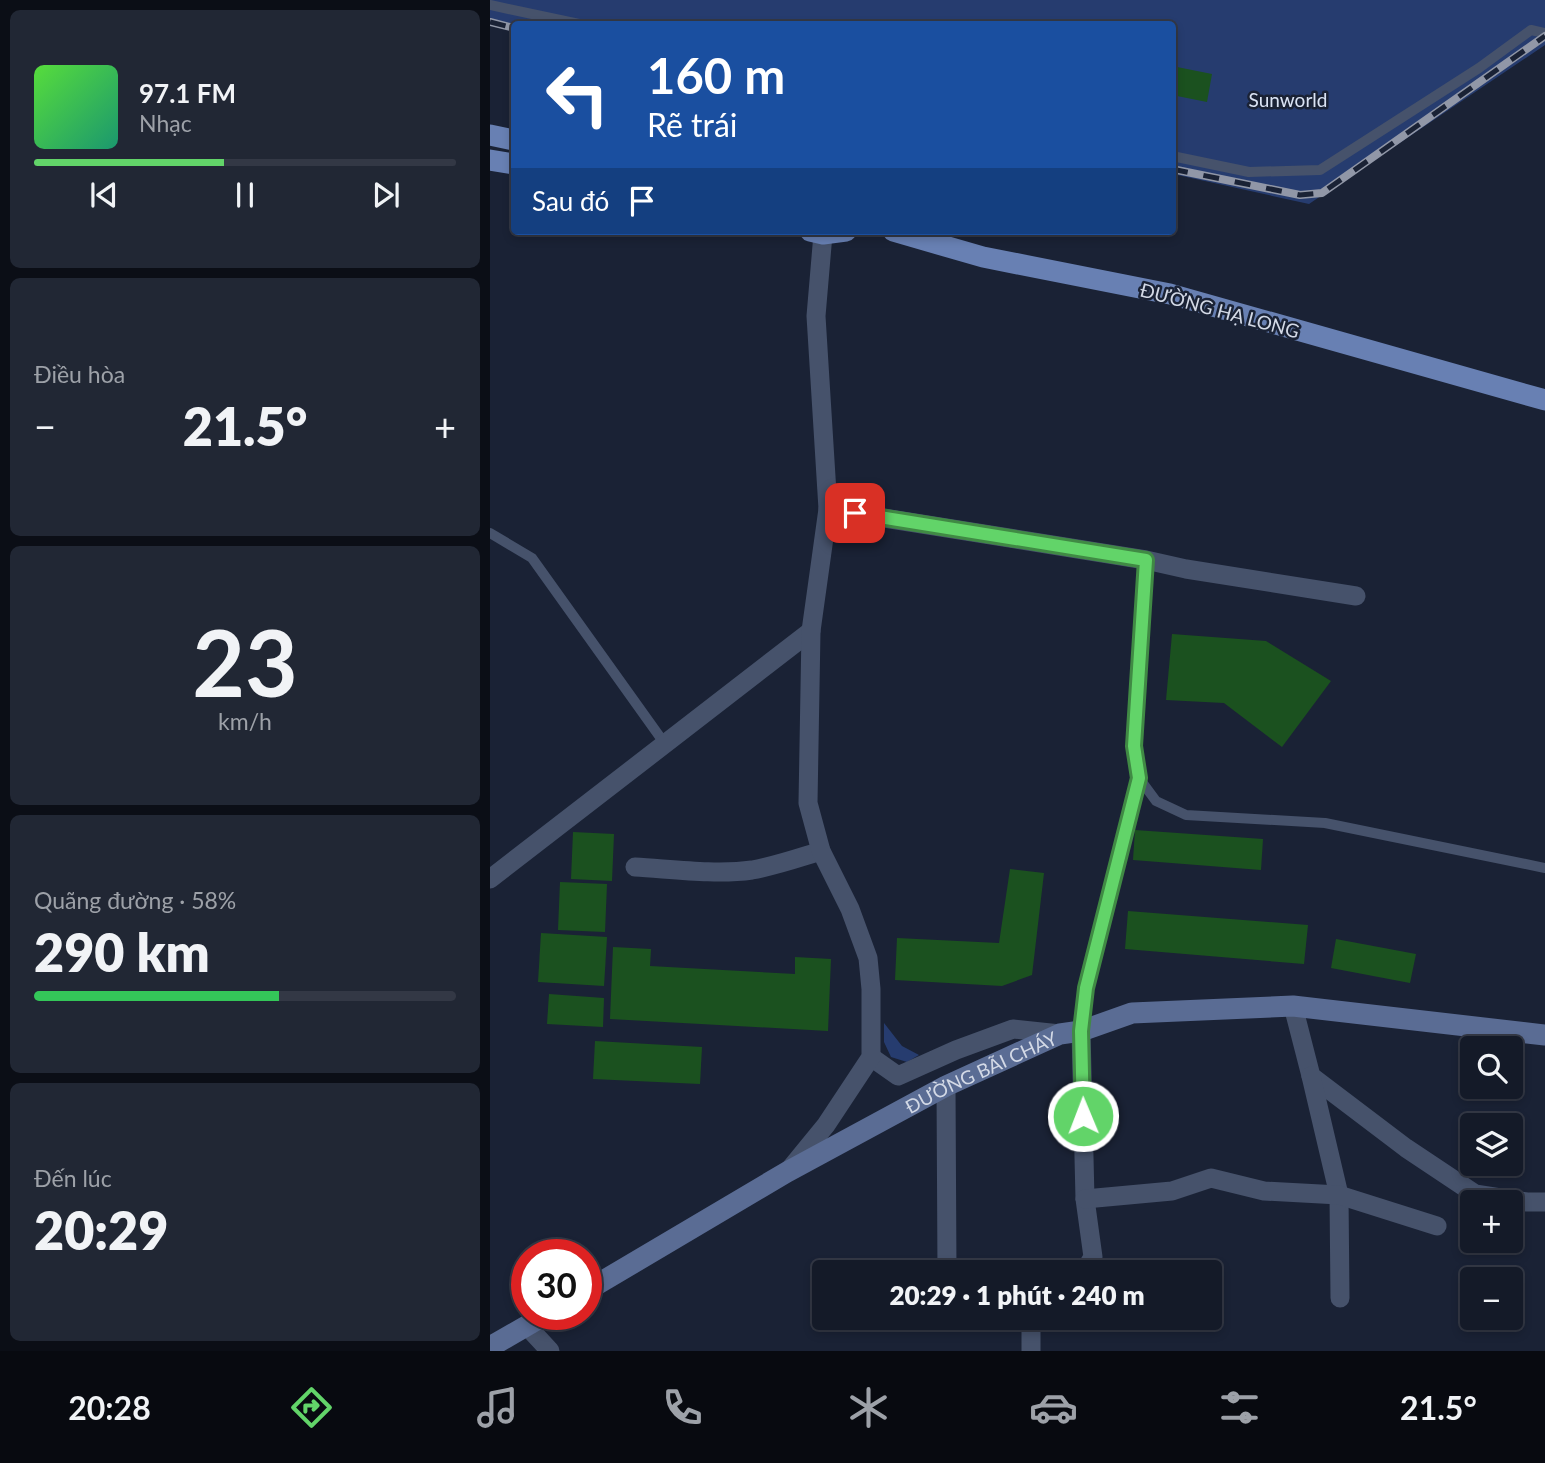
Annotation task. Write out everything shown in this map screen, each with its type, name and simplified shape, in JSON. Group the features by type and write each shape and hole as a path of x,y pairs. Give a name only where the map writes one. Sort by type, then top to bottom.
{"main road":[{"path":"490,135 511,139"},
{"path":"490,160 511,164"},
{"name":"ĐƯỜNG HẠ LONG","path":"907,235 984,257 1170,294 1545,400"},
{"name":"ĐƯỜNG BÃI CHÁY","path":"602,1282 787,1172 946,1086 1070,1033 1132,1013 1293,1006 1545,1035"},
{"path":"490,1347 520,1330"}],"street":[{"path":"787,1172 826,1125 871,1057 868,958 850,909 821,851 807,803 811,631 828,509 816,316 816,235"},
{"path":"828,509 1356,596"},
{"path":"490,879 811,631"},
{"path":"635,867 750,870 821,851"},
{"path":"1293,1006 1339,1195 1340,1298"},
{"path":"871,1057 898,1076 956,1050 1013,1029 1070,1033 1091,1260"},
{"path":"1311,1076 1406,1147 1475,1194 1545,1202"},
{"path":"946,1086 947,1260"},
{"path":"1085,1199 1172,1191 1211,1178 1264,1191 1339,1195 1437,1226"},
{"path":"531,1330 550,1351"},
{"path":"1031,1330 1031,1351"}],"lane":[{"path":"490,5 565,21"},
{"path":"1176,157 1249,172 1320,170 1479,68 1531,30 1545,33"},
{"path":"490,533 532,558 666,744"},
{"path":"1070,1033 1086,988 1139,778 1134,746 1146,560"},
{"path":"1139,778 1156,801 1186,815 1325,823 1545,868"}],"green space":[{"name":"Sunworld","path":"490,0 1545,0 1545,45 1309,204 1176,175 1176,21 511,21 511,28 490,23"},
{"path":"884,1023 902,1046 919,1055 907,1062 891,1057 884,1042"}],"building":[{"path":"1176,67 1212,74 1207,102 1176,96"},
{"path":"1172,634 1266,641 1331,681 1282,747 1224,703 1166,700"},
{"path":"1135,830 1263,839 1261,870 1133,860"},
{"path":"573,832 614,834 612,881 571,879"},
{"path":"1010,869 1044,873 1032,975 1002,986 895,980 897,938 999,943"},
{"path":"560,882 607,884 605,932 558,930"},
{"path":"1128,911 1308,925 1304,964 1125,949"},
{"path":"541,933 607,937 604,986 538,982"},
{"path":"1336,939 1416,954 1410,983 1331,968"},
{"path":"613,947 651,949 650,966 795,974 795,957 831,959 828,1031 610,1019"},
{"path":"549,994 604,998 603,1027 547,1024"},
{"path":"595,1041 702,1047 700,1084 593,1079"}],"railway":[{"path":"490,22 511,27"},
{"path":"1176,170 1300,195 1322,193 1545,36"}],"route":[{"path":"855,513 1146,560 1134,746 1139,778 1086,988 1081,1031 1083,1116"}]}
